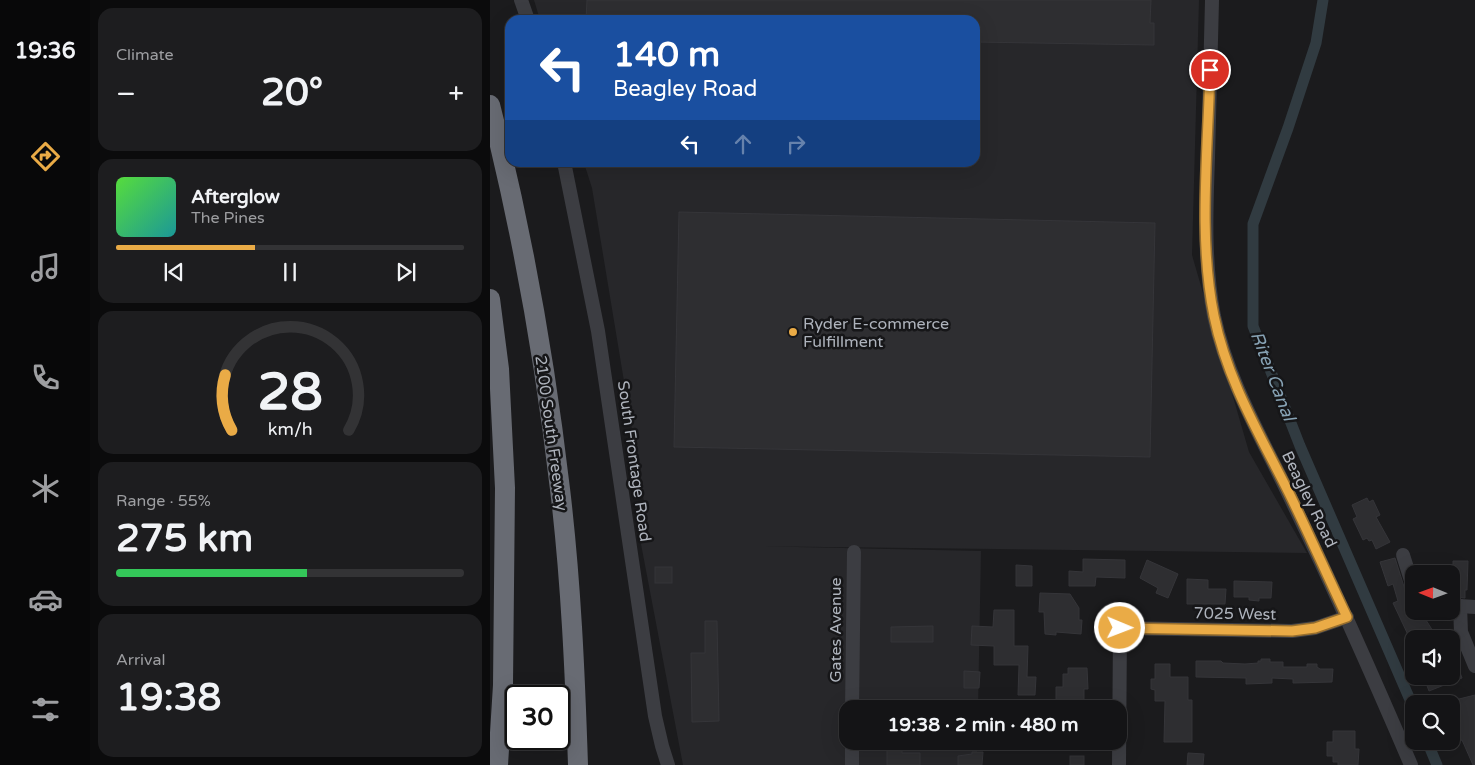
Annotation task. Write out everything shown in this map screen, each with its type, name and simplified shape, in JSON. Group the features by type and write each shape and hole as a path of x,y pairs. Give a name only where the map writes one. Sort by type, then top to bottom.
{"highway":[{"name":"2100 South Freeway","path":"490,105 505,164"},
{"name":"2100 South Freeway","path":"506,167 533,304 560,489 572,618 578,765"},
{"path":"490,300 499,369 505,488 503,685 498,765"}],"street":[{"path":"521,0 526,15"},
{"name":"Beagley Road","path":"1212,0 1206,236 1208,276 1214,315 1223,351 1240,397 1347,617 1411,765"},
{"name":"South Frontage Road","path":"565,167 598,331 655,716 668,765"},
{"name":"Gates Avenue","path":"852,700 854,552"},
{"path":"1403,555 1406,565"},
{"path":"1460,606 1475,607"},
{"name":"7025 West","path":"1119,765 1120,628 1292,631 1315,628 1347,617"},
{"path":"1458,620 1461,632 1475,666"},
{"path":"852,750 852,765"}],"shaded area":[{"path":"534,0 1199,0 1192,255 1249,452 1307,553 752,546 981,551 978,700 839,700 839,750 977,750 977,765 683,765 641,544 646,514 592,188 585,167 980,167 980,15 538,15"}],"building":[{"path":"587,0 1151,0 1150,23 1154,23 1154,45 980,42 980,15 586,15"},
{"path":"679,212 1155,223 1150,457 674,447"},
{"path":"1367,498 1369,502 1373,500 1380,515 1376,517 1390,542 1376,549 1372,540 1369,541 1367,538 1363,540 1353,519 1357,517 1352,505"},
{"path":"1395,558 1405,590 1405,620 1426,620 1432,630 1406,630 1393,603 1398,601 1393,584 1388,586 1380,562"},
{"path":"1083,559 1125,560 1125,578 1096,577 1095,586 1069,586 1069,571 1083,572"},
{"path":"1147,560 1178,574 1168,598 1156,593 1158,588 1140,578"},
{"path":"1453,561 1468,561 1465,598 1460,598 1460,565 1453,565"},
{"path":"1016,565 1032,566 1032,586 1016,586"},
{"path":"655,567 672,567 672,583 655,583"},
{"path":"1187,579 1208,580 1208,589 1226,589 1225,604 1187,604"},
{"path":"1234,581 1272,582 1271,598 1259,598 1259,601 1249,600 1249,597 1234,597"},
{"path":"1040,593 1070,594 1079,608 1079,620 1082,620 1081,634 1056,632 1056,635 1045,634 1044,612 1039,612"},
{"path":"994,610 1014,610 1014,646 1028,646 1027,677 1036,677 1035,695 1018,695 1019,665 994,665 994,646 971,645 972,626 993,627"},
{"path":"705,621 717,621 719,721 692,722 691,653 705,653"},
{"path":"933,626 933,642 891,642 891,627"},
{"path":"1261,659 1270,659 1270,662 1283,662 1283,667 1307,667 1307,664 1317,664 1317,667 1320,669 1333,669 1332,682 1293,683 1293,679 1272,678 1272,683 1246,684 1246,678 1196,677 1196,661 1221,661 1223,663 1245,664 1258,663"},
{"path":"1155,664 1170,664 1170,677 1188,677 1188,700 1192,700 1192,742 1164,742 1165,701 1155,701 1155,690 1151,689 1151,679 1155,679"},
{"path":"1068,668 1087,668 1088,689 1084,689 1084,700 1056,700 1056,687 1063,687 1063,674 1068,674"},
{"path":"964,671 980,672 979,688 964,688"},
{"path":"1427,685 1444,685 1429,691"},
{"path":"1475,695 1475,765 1473,765 1462,740 1460,741 1460,699"},
{"path":"1333,731 1355,731 1355,749 1359,749 1358,765 1338,765 1338,762 1333,762 1333,756 1327,756 1327,742 1333,742"},
{"path":"887,750 902,750 902,753 920,753 920,765 887,765"},
{"path":"972,752 983,752 982,765 958,765 958,756 972,754"},
{"path":"1188,753 1204,754 1203,765 1187,765"},
{"path":"1070,756 1084,756 1084,765 1070,765"}],"waterway":[{"name":"Riter Canal","path":"1323,0 1316,43 1253,224 1253,326 1300,446 1408,695"},
{"name":"Riter Canal","path":"1431,750 1437,765"}],"place":[{"name":"Ryder E-commerce Fulfillment","path":"793,332"}],"route":[{"path":"1120,628 1292,631 1315,628 1347,617 1240,397 1228,367 1218,333 1206,255 1210,70"}]}
